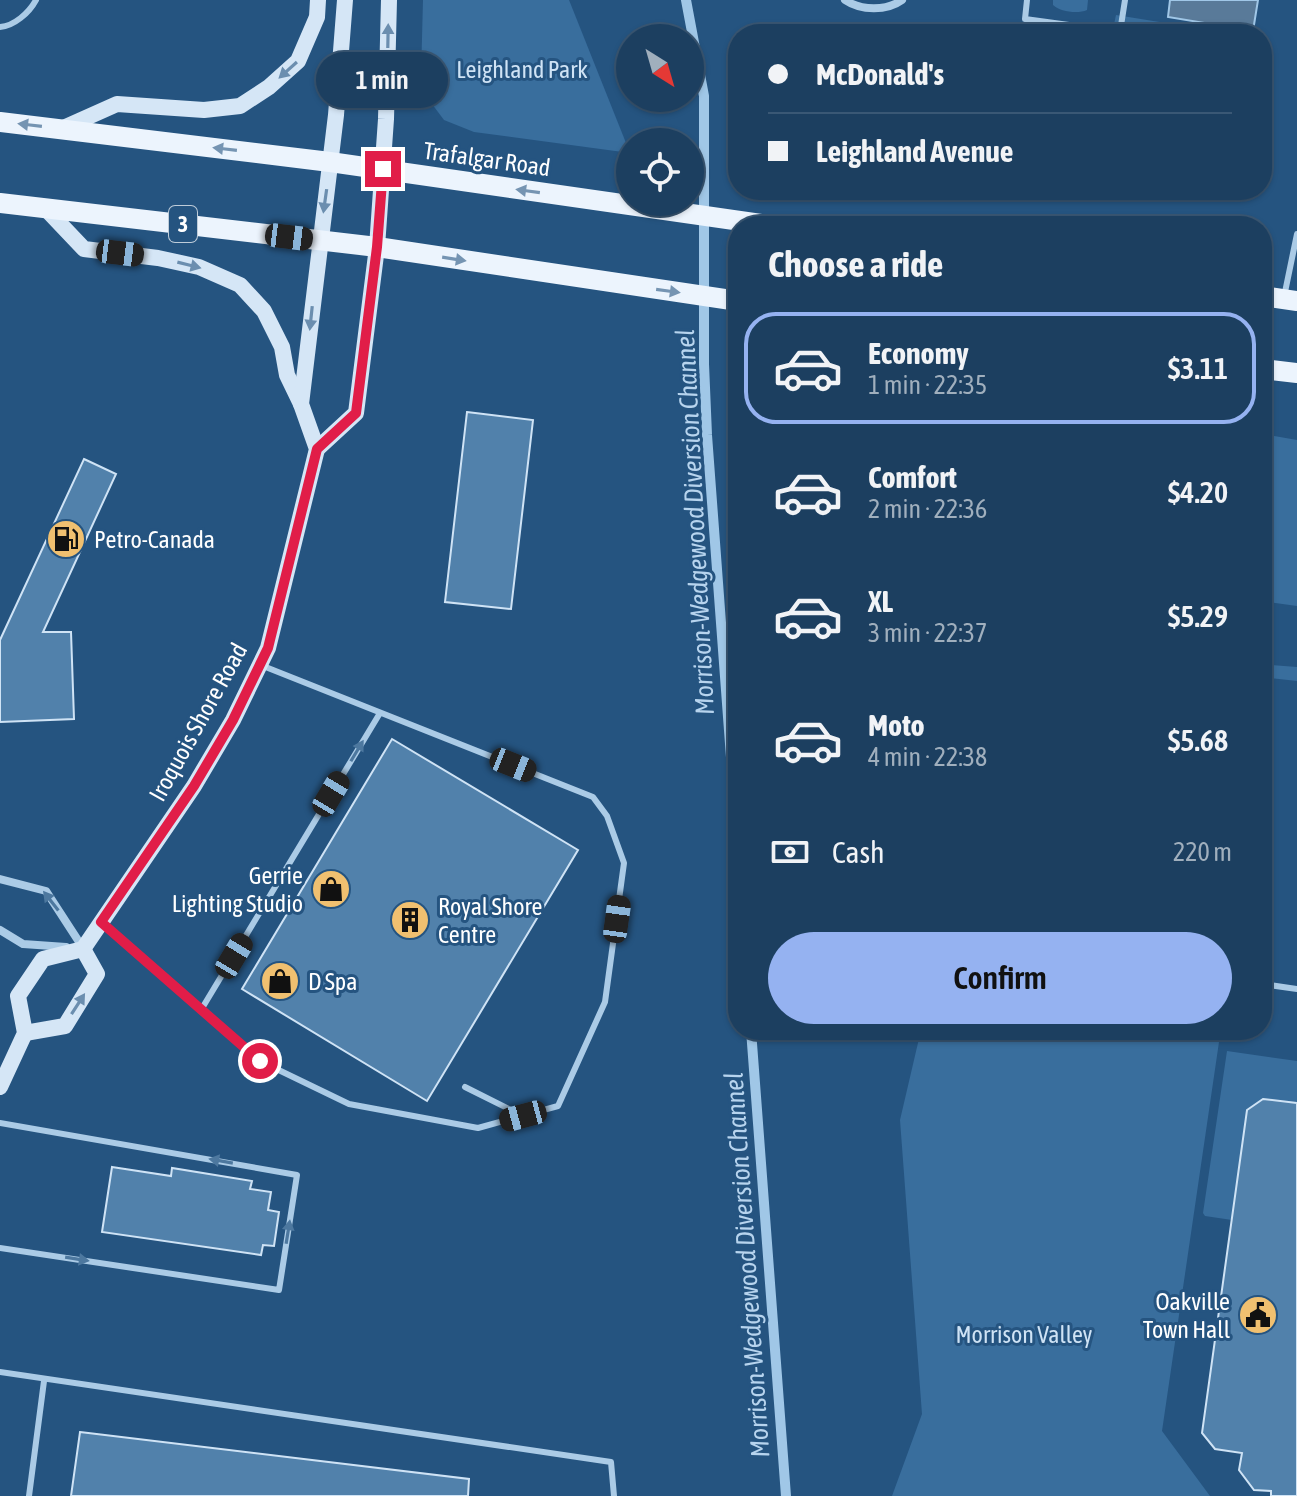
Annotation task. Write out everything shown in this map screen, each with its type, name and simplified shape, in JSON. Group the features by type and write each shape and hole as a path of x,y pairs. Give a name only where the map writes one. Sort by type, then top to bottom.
{"main road":[{"path":"61,129 117,104 204,110 240,106 269,87 298,61 317,17 318,0"},
{"path":"301,404 330,162 345,0"},
{"path":"46,209 84,249 158,258 199,267 240,285 264,311 282,347 287,375 317,449 356,413 377,247 389,0"},
{"name":"Trafalgar Road","path":"0,122 383,169 728,220"},
{"name":"3","path":"0,203 377,247 728,300"},
{"path":"1272,370 1297,373"},
{"name":"Iroquois Shore Road","path":"83,949 194,786 233,720 268,648 317,449"},
{"path":"0,1087 25,1033 18,996 43,959 83,949 97,974 65,1026 25,1033"}],"street":[{"path":"845,0 853,6 875,8 894,5 902,0"},
{"path":"0,879 46,891 83,949"},
{"path":"0,930 23,944 83,949"}],"lane":[{"path":"0,27 10,26 36,0"},
{"path":"1027,0 1025,19 1062,24"},
{"path":"1121,24 1125,0"},
{"path":"1290,300 1297,234"},
{"path":"101,922 260,1061 349,1104 478,1128 558,1106 605,1002 624,863 607,816 593,797 260,664"},
{"path":"201,1010 380,713"},
{"path":"1272,985 1297,989"},
{"path":"465,1087 523,1116"},
{"path":"0,1123 297,1175 279,1290 0,1248"},
{"path":"0,1372 44,1381 611,1462 614,1496"},
{"path":"29,1496 44,1381"}],"green space":[{"name":"Leighland Park","path":"423,0 569,0 620,128 616,128 616,151 474,132 444,120 432,104 421,77"},
{"path":"1053,0 1088,0 1087,10 1064,11 1053,5"},
{"path":"1116,15 1172,24 1114,24"},
{"path":"1272,436 1297,440 1297,606 1272,602"},
{"path":"1272,665 1297,667 1297,681 1272,678"},
{"name":"Morrison Valley","path":"919,1040 1218,1040 1162,1431 1210,1496 892,1496 922,1414 900,1120"},
{"path":"1227,1051 1297,1061 1297,1103 1263,1099 1247,1111 1232,1220 1205,1216 1203,1213"}],"shaded area":[{"path":"1170,0 1258,0 1254,24 1210,24 1168,17"}],"building":[{"path":"467,412 533,420 511,609 445,602"},
{"path":"84,459 116,474 43,632 71,632 74,719 0,722 0,640"},
{"name":"Royal Shore Centre","path":"392,739 578,850 427,1101 242,989"},
{"name":"Oakville Town Hall","path":"1263,1099 1297,1103 1297,1496 1271,1496 1271,1491 1254,1490 1239,1470 1242,1453 1215,1449 1202,1433 1247,1110"},
{"path":"112,1167 171,1176 172,1168 252,1181 250,1189 271,1192 268,1210 279,1212 274,1246 263,1245 261,1255 102,1232"},
{"path":"80,1432 469,1479 468,1496 71,1496"}],"waterway":[{"name":"Morrison-Wedgewood Diversion Channel","path":"686,0 704,96 704,364 728,717"},
{"name":"Morrison-Wedgewood Diversion Channel","path":"752,1040 786,1496"}],"place":[{"name":"Petro-Canada","path":"66,539"},
{"name":"Gerrie Lighting Studio","path":"331,889"},
{"name":"Royal Shore Centre","path":"410,920"},
{"name":"D Spa","path":"280,981"},
{"name":"Oakville Town Hall","path":"1258,1315"}],"route":[{"path":"260,1061 101,922 194,786 233,720 268,648 317,449 356,413 377,247 383,169"}]}
